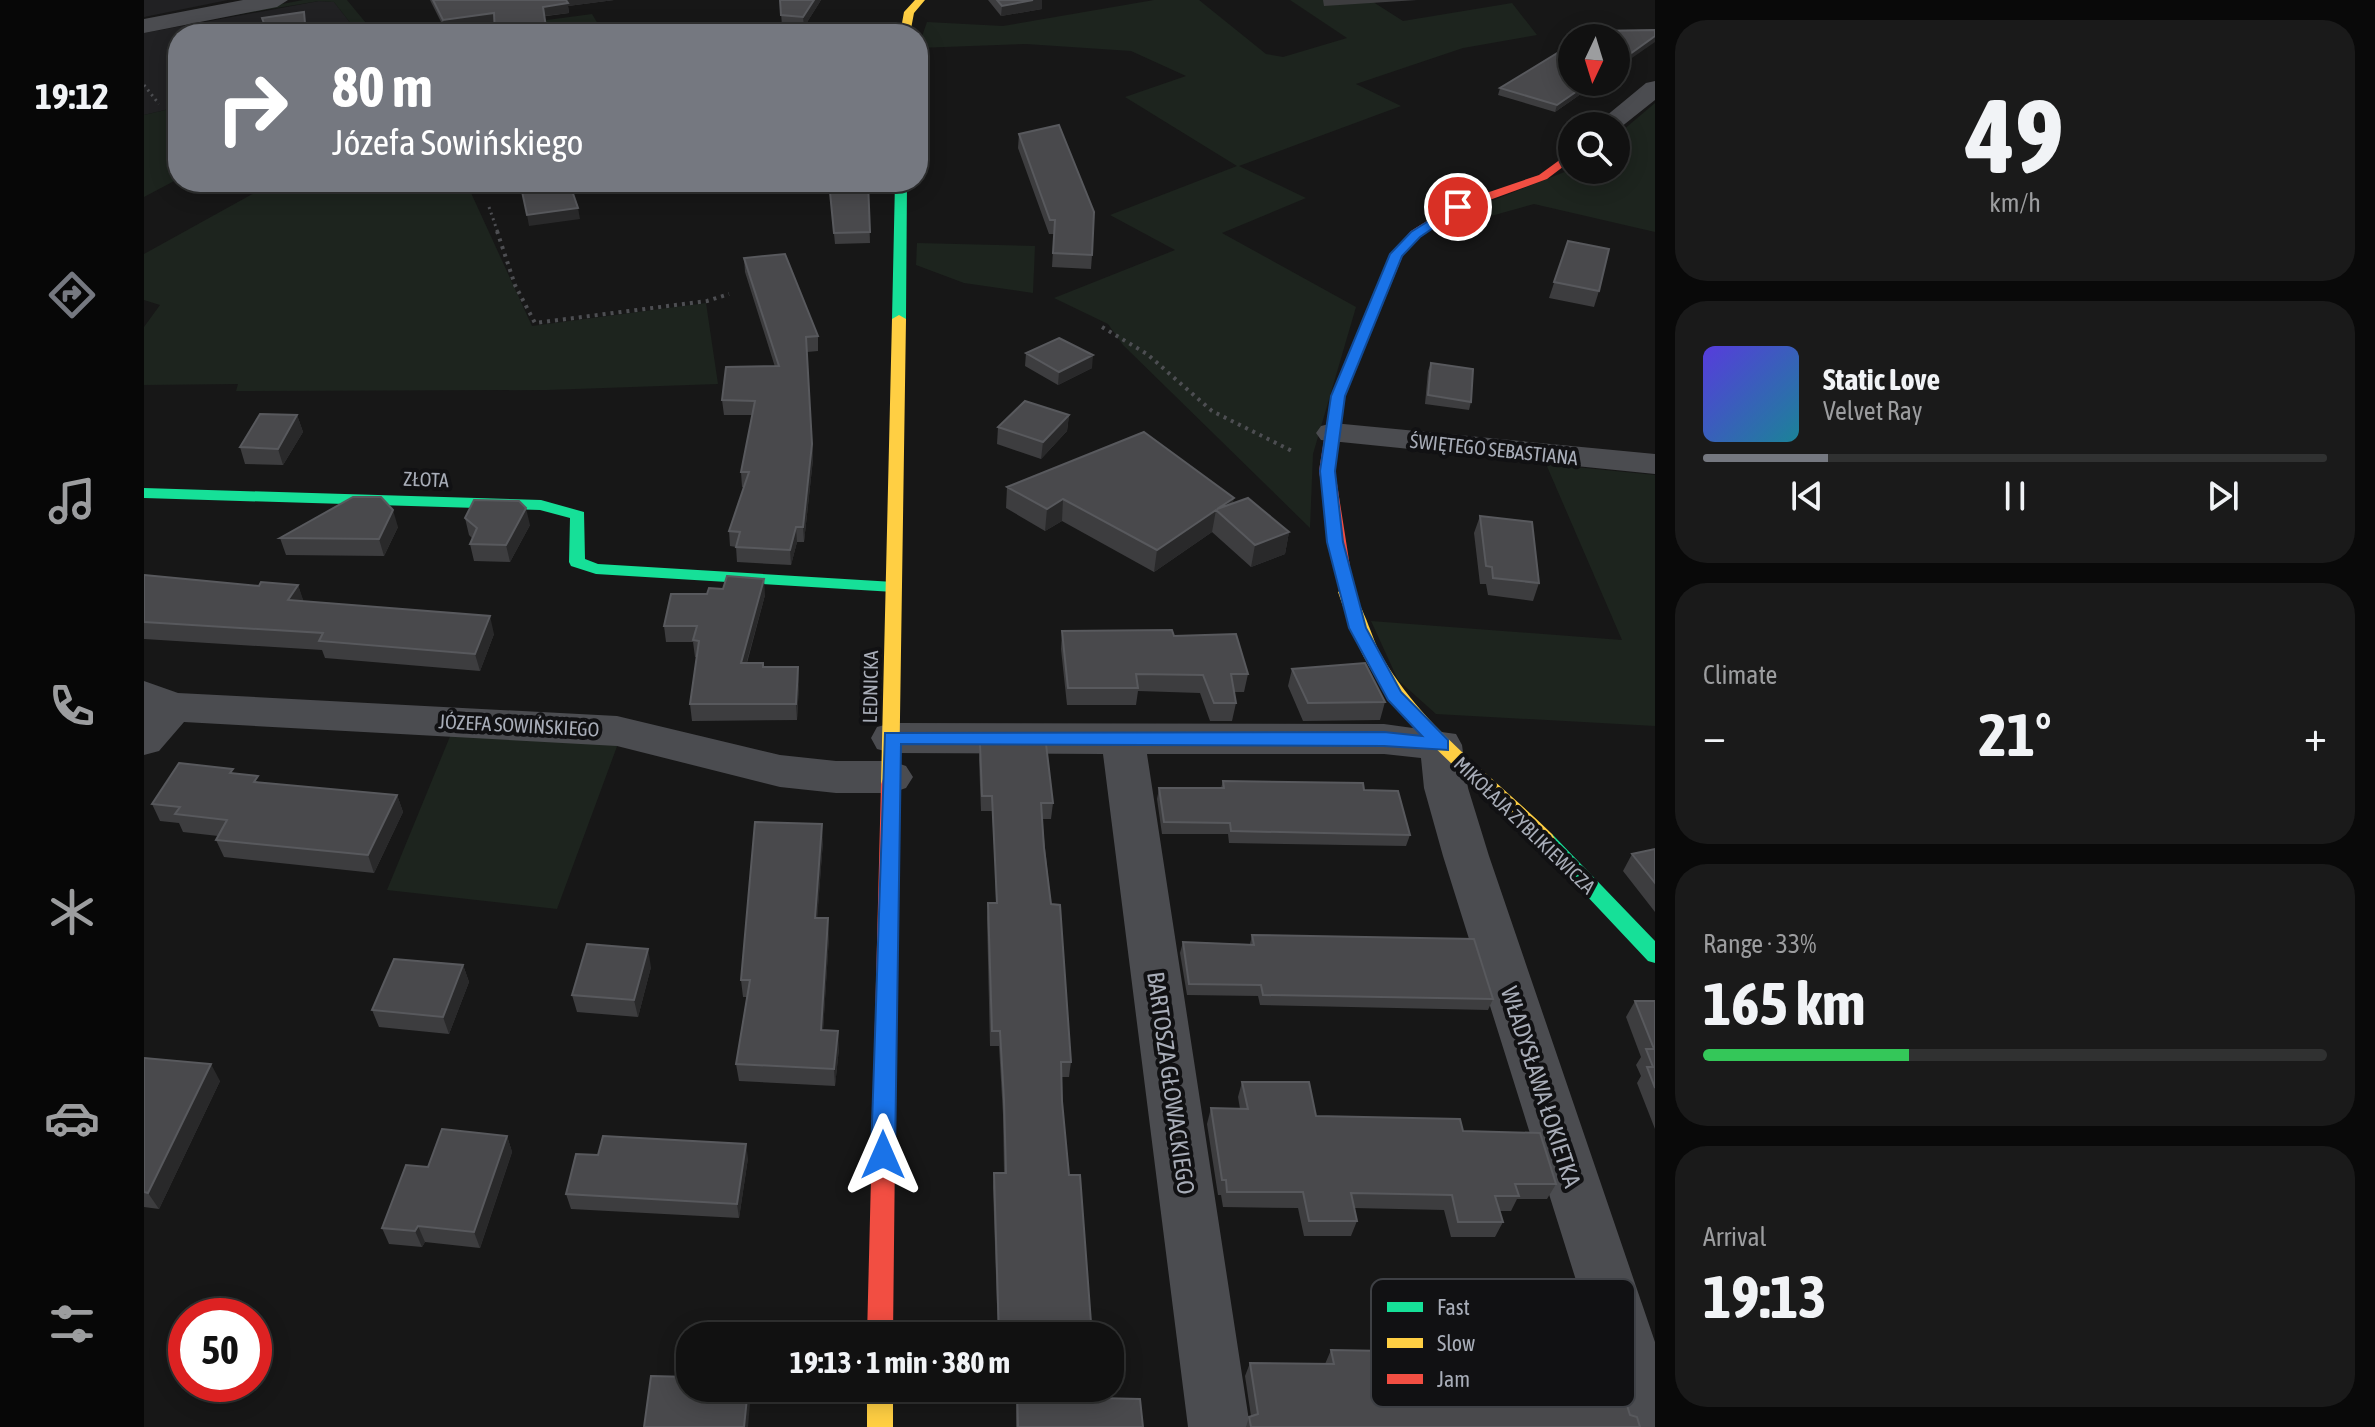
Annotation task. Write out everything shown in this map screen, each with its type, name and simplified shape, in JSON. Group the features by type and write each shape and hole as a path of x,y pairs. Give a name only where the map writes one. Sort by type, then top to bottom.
{"street":[{"path":"144,26 277,0"},
{"path":"907,24 909,12 920,0"},
{"path":"1625,112 1655,88"},
{"name":"MIKOŁAJA ZYBLIKIEWICZA","path":"1558,165 1543,177 1458,207 1415,234 1397,254 1338,396 1327,471 1335,542 1357,628 1394,695 1441,745 1534,827 1655,955"},
{"name":"LEDNICKA","path":"880,1322 901,192"},
{"name":"ŚWIĘTEGO SEBASTIANA","path":"1333,433 1655,464"},
{"name":"ZŁOTA","path":"144,493 541,505 578,515 577,562 596,569 894,587"},
{"path":"144,740 158,701"},
{"name":"JÓZEFA SOWIŃSKIEGO","path":"158,701 617,731 780,771 836,777 891,757 1123,739 1384,739 1441,745"},
{"name":"BARTOSZA GŁOWACKIEGO","path":"1123,739 1219,1427"},
{"name":"WŁADYSŁAWA ŁOKIETKA","path":"1441,745 1446,788 1466,856 1605,1279"},
{"name":"WŁADYSŁAWA ŁOKIETKA","path":"1635,1372 1653,1427"},
{"path":"880,1402 880,1427"}],"path":[{"path":"144,85 159,104"},
{"path":"489,207 515,285 535,323 707,301 729,294"},
{"path":"1102,327 1147,354 1212,411 1327,471"}],"shaded area":[{"path":"144,0 228,0 144,17"},
{"path":"303,0 347,0 367,24 351,24 334,2 319,1 176,24"},
{"path":"1154,0 1199,0 1266,54 1283,57 1347,38 1290,0 1370,0 1403,21 1512,3 1537,35 1463,48 1356,84 1401,106 1239,166 1306,198 1222,233 1356,307 1313,454 1310,528 1123,345 1108,324 1054,298 1175,250 1110,215 1237,166 1125,97 1186,76 1131,51 1026,44 928,48 927,22 1003,26"},
{"path":"319,1 334,2 351,24 193,24"},
{"path":"592,14 598,24 516,24"},
{"path":"168,29 168,109 144,115 144,33"},
{"path":"1655,103 1655,232 1534,204 1448,228 1474,208 1558,175 1558,184 1630,184 1630,124"},
{"path":"168,109 168,184 144,197 144,115"},
{"path":"256,192 471,192 532,326 706,303 718,384 547,390 236,391 238,384 144,385 144,327 160,305 144,300 144,254"},
{"path":"917,243 1035,246 1033,293 964,283 916,265"},
{"path":"1546,464 1655,475 1655,726 1436,714 1398,680 1371,621 1622,640"},
{"path":"451,734 619,741 557,909 387,890"}],"building":[{"path":"433,0 566,0 568,3 543,7 546,24 495,24 494,13 443,20"},
{"path":"780,0 814,0 803,17 781,15"},
{"path":"997,0 1033,0 1002,6"},
{"path":"304,12 305,24 264,24 262,18"},
{"path":"1630,30 1655,30 1655,36 1630,54"},
{"path":"1558,53 1558,96 1570,96 1557,105 1500,88"},
{"path":"1059,125 1094,212 1092,255 1053,253 1055,220 1050,220 1019,134"},
{"path":"522,192 572,192 578,208 527,215"},
{"path":"830,192 868,192 870,232 834,233"},
{"path":"1568,241 1609,249 1599,291 1554,282"},
{"path":"785,254 818,336 806,337 812,444 803,527 796,527 790,550 736,547 740,532 729,531 749,472 741,472 755,401 722,400 726,367 779,366 744,258"},
{"path":"1059,338 1093,355 1059,372 1026,353"},
{"path":"1431,363 1473,369 1471,402 1428,395"},
{"path":"1025,401 1069,415 1043,442 998,427"},
{"path":"260,414 297,415 278,449 240,447"},
{"path":"1144,432 1234,498 1217,509 1248,498 1289,532 1255,545 1216,510 1157,550 1063,499 1047,509 1007,487"},
{"path":"353,497 381,497 393,510 379,539 280,538"},
{"path":"474,500 519,501 526,508 506,545 470,544 477,528 465,518"},
{"path":"1480,516 1532,522 1539,583 1493,578 1492,567 1486,566"},
{"path":"144,575 259,586 261,582 298,585 288,600 490,616 475,654 319,641 323,633 144,622"},
{"path":"727,576 764,579 741,663 763,663 763,667 798,667 796,704 690,704 699,641 693,640 697,626 664,626 671,594 707,594 709,588 723,589"},
{"path":"1172,630 1174,636 1236,634 1248,674 1231,674 1236,703 1214,703 1203,675 1136,674 1138,688 1068,688 1062,631"},
{"path":"1365,663 1385,702 1308,703 1292,669"},
{"path":"980,744 1046,744 1053,803 1041,803 1044,848 1051,904 1060,905 1071,1062 1061,1062 1062,1101 1069,1175 1080,1175 1091,1322 999,1322 994,1173 1006,1173 1004,1100 1000,1031 992,1031 988,903 997,903 992,796 982,796"},
{"path":"179,763 233,769 230,773 258,776 254,782 397,795 368,855 216,840 227,820 175,814 180,807 152,804"},
{"path":"1223,781 1363,783 1364,790 1398,791 1410,835 1231,831 1230,823 1164,822 1159,788 1224,788"},
{"path":"755,822 822,824 815,918 828,918 821,1030 838,1031 834,1069 736,1064 750,980 741,980"},
{"path":"1655,849 1655,883 1632,854"},
{"path":"1252,935 1474,939 1493,999 1263,995 1261,985 1189,984 1183,942 1254,945"},
{"path":"587,944 648,949 634,1000 572,995"},
{"path":"394,959 463,965 443,1017 372,1010"},
{"path":"1635,1001 1655,1001 1655,1088 1647,1067 1653,1067 1646,1049 1654,1049"},
{"path":"144,1058 211,1064 148,1193 144,1192"},
{"path":"1242,1082 1309,1082 1316,1116 1460,1119 1463,1131 1540,1133 1556,1184 1515,1184 1519,1196 1495,1196 1503,1222 1458,1222 1452,1195 1351,1193 1357,1221 1309,1221 1303,1192 1227,1192 1226,1180 1222,1180 1211,1108 1248,1109"},
{"path":"442,1129 507,1136 474,1232 418,1226 415,1231 382,1228 406,1165 428,1167"},
{"path":"603,1136 746,1144 737,1204 566,1194 576,1154 598,1155"},
{"path":"1331,1350 1371,1351 1371,1407 1627,1407 1630,1415 1637,1417 1640,1427 1251,1427 1249,1417 1258,1414 1250,1363 1334,1364"},
{"path":"651,1376 676,1377 676,1402 747,1402 744,1427 644,1427"},
{"path":"1124,1399 1140,1399 1143,1427 1018,1427 1017,1402 1124,1402"}],"traffic: fast":[{"path":"899,319 901,192"},
{"path":"144,493 541,505 578,515 577,562 596,569 894,587"},
{"path":"1545,839 1655,955"}],"traffic: slow":[{"path":"907,24 909,12 920,0"},
{"path":"890,784 899,319"},
{"path":"1346,592 1362,635 1381,672 1404,703 1545,839"},
{"path":"880,1402 880,1427"}],"traffic: jam":[{"path":"1346,592 1327,471 1338,396 1397,254 1415,234 1458,207 1543,177 1558,165"},
{"path":"880,1322 890,784"}],"route":[{"path":"883,1155 892,738 1384,739 1441,745 1394,695 1357,628 1335,542 1327,471 1338,396 1397,254 1415,234 1458,207"}]}
